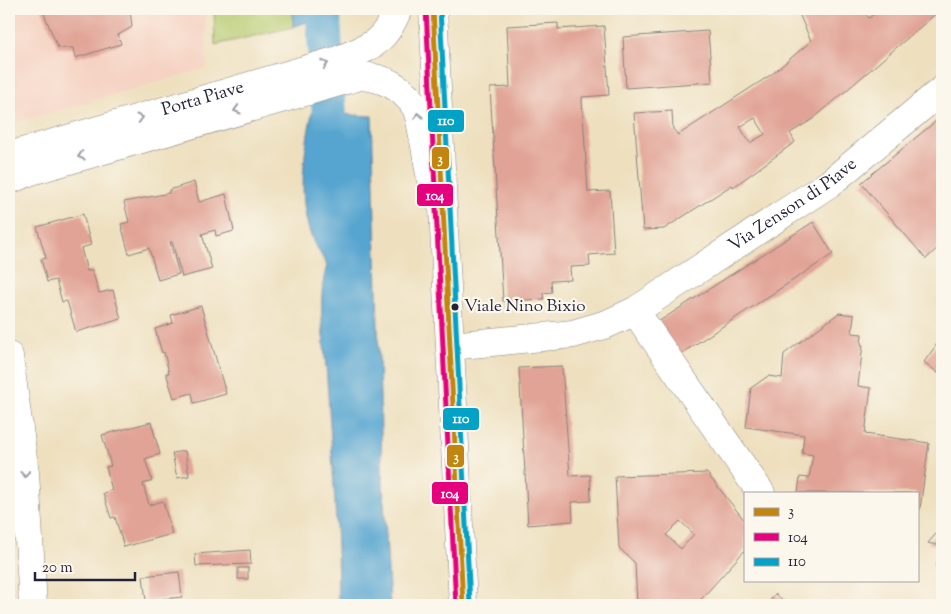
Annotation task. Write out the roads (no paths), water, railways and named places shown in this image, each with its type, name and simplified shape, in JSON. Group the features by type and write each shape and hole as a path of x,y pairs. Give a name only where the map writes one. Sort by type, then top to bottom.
{"street":[{"path":"433,9 445,250 452,346 463,605"},
{"name":"Porta Piave","path":"9,180 283,87 366,48 394,19"},
{"name":"Porta Piave","path":"9,156 283,87 360,76 382,79 391,83 416,107 445,250"},
{"name":"Via Zenson di Piave","path":"452,346 573,334 607,324 635,311 830,183 942,90"},
{"path":"635,311 760,492"},
{"path":"9,356 25,473 24,592"}],"water":[{"path":"293,9 342,9 293,27"},
{"path":"312,113 372,116 382,467 390,605 338,605 334,492 322,322 322,293 327,266 308,228 303,195 304,161"}],"waterway":[{"path":"323,9 332,160"}],"place":[{"name":"Viale Nino Bixio","path":"455,307"}]}
